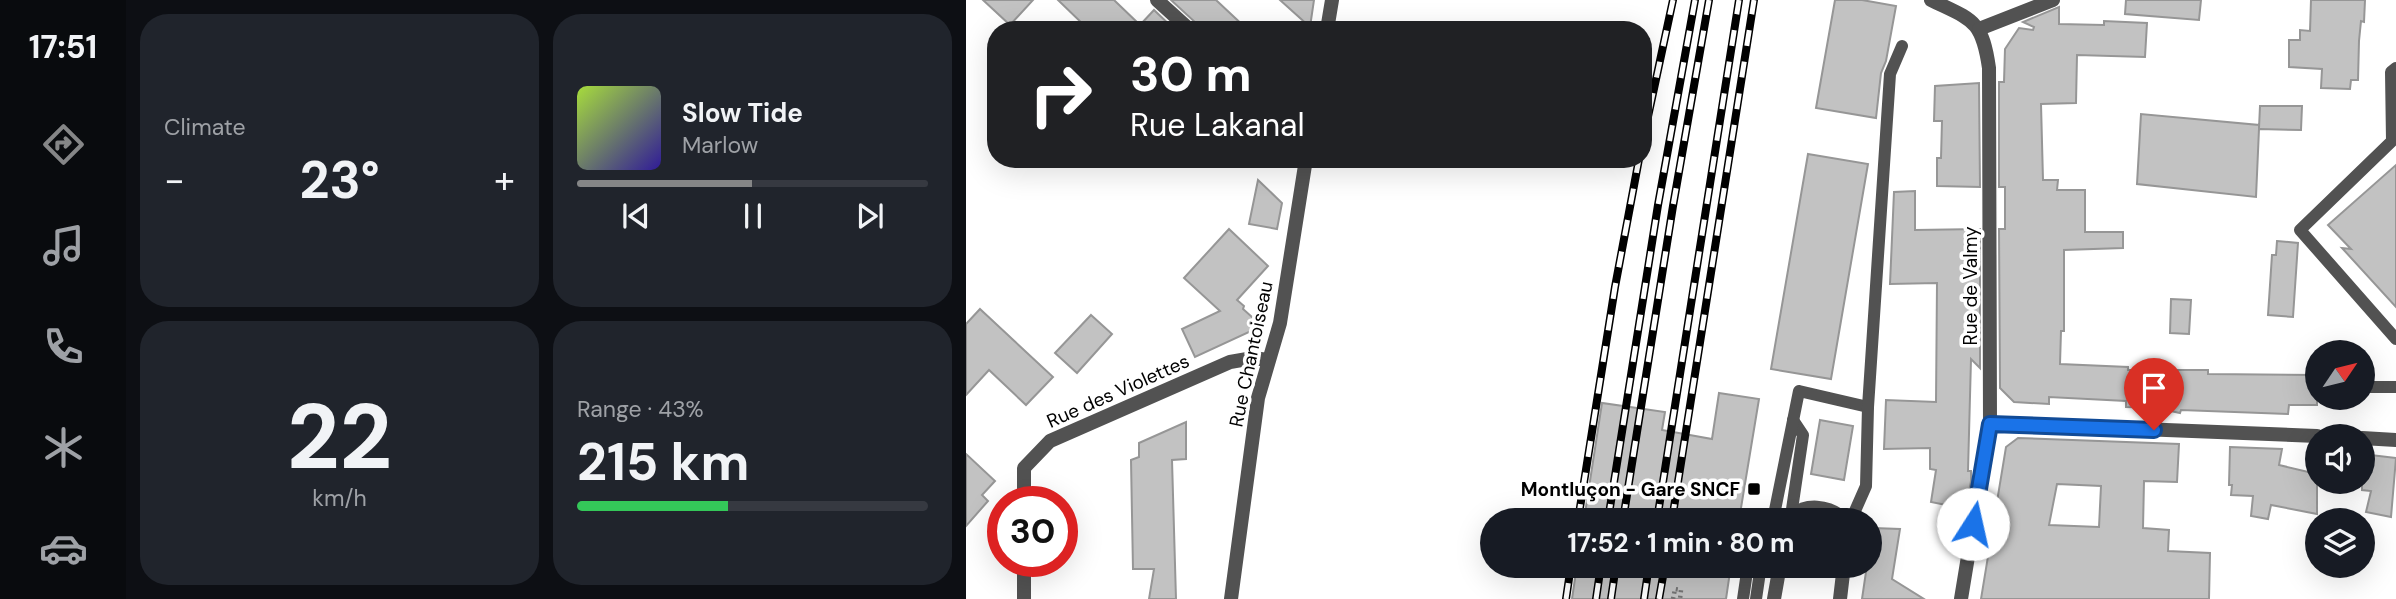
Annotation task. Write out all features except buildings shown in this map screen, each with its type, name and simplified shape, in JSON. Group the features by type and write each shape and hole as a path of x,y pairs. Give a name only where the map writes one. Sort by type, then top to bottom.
{"street":[{"path":"1157,0 1181,21"},
{"path":"1328,21 1332,0"},
{"path":"1931,0 1971,21 1979,29 2053,0"},
{"name":"Rue de Valmy","path":"1961,599 1990,424 1989,68 1986,47 1979,29"},
{"name":"Rue Chantoiseau","path":"1231,599 1258,398 1280,323 1305,168"},
{"name":"Rue des Violettes","path":"1024,486 1024,468 1050,441 1230,362 1253,358 1268,360"},
{"path":"1990,424 2305,436"},
{"path":"2375,439 2396,440"},
{"path":"1024,577 1024,599"},
{"path":"1774,599 1778,578"},
{"path":"1840,599 1842,578"}],"lane":[{"path":"1856,508 1866,486 1868,407 1890,74 1902,46"},
{"path":"2396,68 2391,72 2392,141 2300,230 2396,339"},
{"path":"2375,387 2396,387"},
{"path":"1789,508 1803,435 1793,420 1798,391 1868,407"},
{"path":"1743,599 1746,578"},
{"path":"1756,599 1759,578"}],"path":[{"path":"1673,599 1675,589 1681,590 1680,599"}],"railway":[{"path":"1652,98 1673,0"},
{"path":"1610,508 1658,205 1695,0"},
{"path":"1625,508 1709,0"},
{"path":"1659,508 1739,0"},
{"path":"1674,508 1754,0"},
{"path":"1580,508 1615,287 1637,168"},
{"path":"1566,599 1569,578"},
{"path":"1596,599 1599,578"},
{"path":"1611,599 1614,578"},
{"path":"1644,599 1647,578"},
{"path":"1659,599 1663,578"}],"place":[{"name":"Montluçon - Gare SNCF","path":"1754,489"}],"route":[{"path":"1973,524 1990,424 2154,430"}]}
